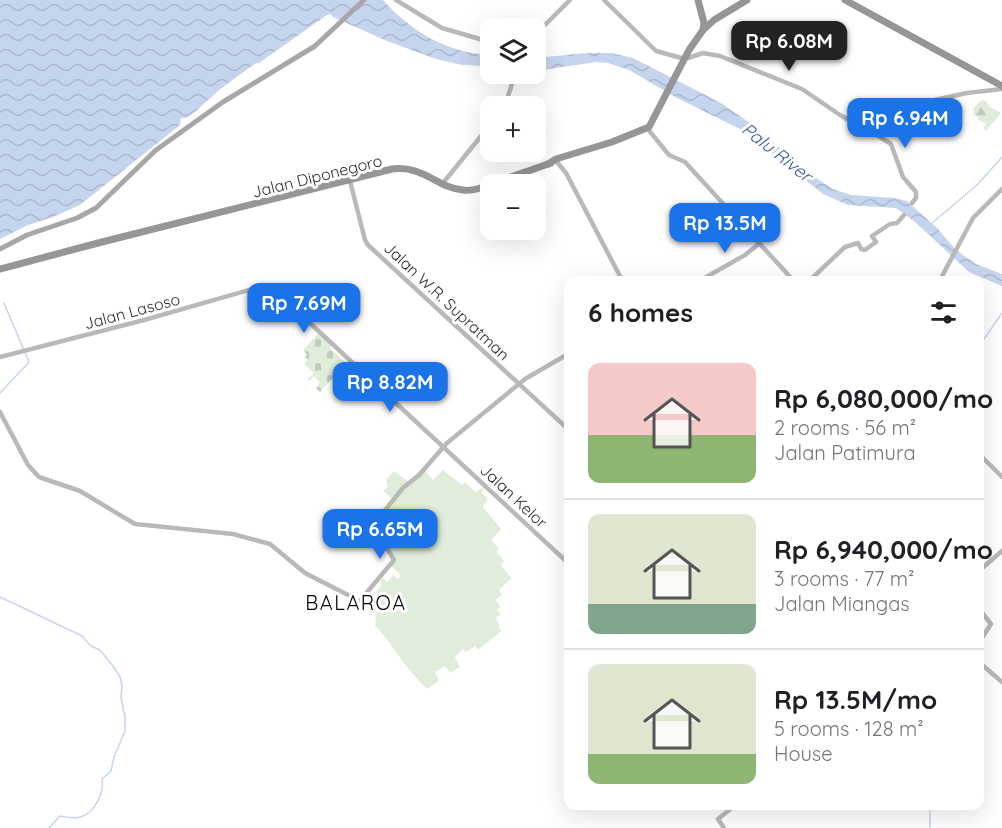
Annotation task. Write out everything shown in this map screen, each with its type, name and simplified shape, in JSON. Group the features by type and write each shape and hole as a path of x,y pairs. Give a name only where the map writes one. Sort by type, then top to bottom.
{"highway":[{"path":"699,0 704,27"},
{"path":"699,0 704,17 714,20"},
{"path":"520,174 647,128 666,98 704,27 747,0"},
{"path":"845,0 999,87"},
{"name":"Jalan Diponegoro","path":"0,270 400,168 418,171 442,182"},
{"name":"Jalan Diponegoro","path":"255,204 403,170 442,182"},
{"path":"442,182 465,191 480,187"}],"main road":[{"path":"0,249 27,235 77,218 96,208 156,150 223,102 298,58 364,0"}],"street":[{"path":"396,0 442,28 480,39"},
{"path":"546,24 570,0"},
{"path":"604,0 652,48 685,59 704,53 717,56 804,90 846,119 891,144 903,177 916,193 912,203"},
{"path":"846,119 999,87"},
{"path":"855,123 857,117"},
{"path":"647,128 668,153 681,159 789,276"},
{"path":"442,182 480,138"},
{"path":"560,160 620,276"},
{"name":"Jalan W.R. Supratman","path":"350,181 366,243 564,425"},
{"path":"942,276 975,216 1002,189"},
{"path":"814,276 845,247 858,243 861,249 865,250 876,242 872,236 889,224 896,224 904,215"},
{"path":"708,276 745,255 759,243"},
{"name":"Jalan Lasoso","path":"0,357 270,286"},
{"name":"Jalan Kelor","path":"270,286 564,559"},
{"path":"0,412 36,475 80,491 132,523 233,534 270,544 305,573 350,596 358,603 393,560 374,528 374,523 403,488 419,475 443,447 519,384 564,356"},
{"path":"984,459 1002,477"},
{"path":"984,567 1002,551"},
{"path":"984,615 991,624 984,635"},
{"path":"984,666 1002,682"},
{"path":"724,828 718,819 729,810"}],"green space":[{"path":"982,100 1001,113 986,131 983,128 986,124 977,119 979,118 975,115 973,116 974,107"},
{"path":"318,334 346,363 342,371 340,370 320,392 316,388 320,383 314,376 309,381 308,379 314,373 304,364 307,355 303,350"},
{"path":"424,469 433,480 443,470 462,485 465,482 475,492 484,489 481,492 488,499 483,507 501,529 491,540 504,561 501,566 512,578 499,590 502,595 495,600 500,606 497,610 501,614 496,618 501,631 478,650 475,646 466,652 463,649 455,657 460,667 450,673 445,666 435,672 439,681 427,689 375,625 375,615 379,609 376,605 371,607 368,603 371,597 374,599 378,595 376,592 382,585 380,582 383,578 387,582 393,575 398,579 401,575 390,565 392,560 384,542 390,535 387,530 381,528 386,519 381,514 392,499 383,491 388,486 386,480 394,471 409,482"}],"water":[{"path":"0,0 383,0 406,22 431,39 459,50 480,54 480,66 436,59 387,41 330,14 327,15 219,90 195,112 186,118 181,118 180,125 80,205 28,225 0,239"},
{"name":"Palu River","path":"611,53 633,58 721,103 833,189 851,195 907,201 938,229 956,250 976,264 1002,274 1002,286 984,278 984,276 969,272 914,221 896,208 848,205 823,194 744,131 677,98 629,70 608,63 596,62 546,70 546,57"}],"waterway":[{"path":"931,224 978,184 1002,157"},
{"path":"0,393 29,362 4,303"},
{"path":"984,339 1002,313"},
{"path":"0,597 82,636 91,646 100,650 113,666 120,677 122,686 125,731 111,771 102,779 102,790 98,801 86,815 76,818 60,816 49,828"},
{"path":"930,810 930,828"}],"district":[{"name":"BALAROA","path":"356,602"}]}
